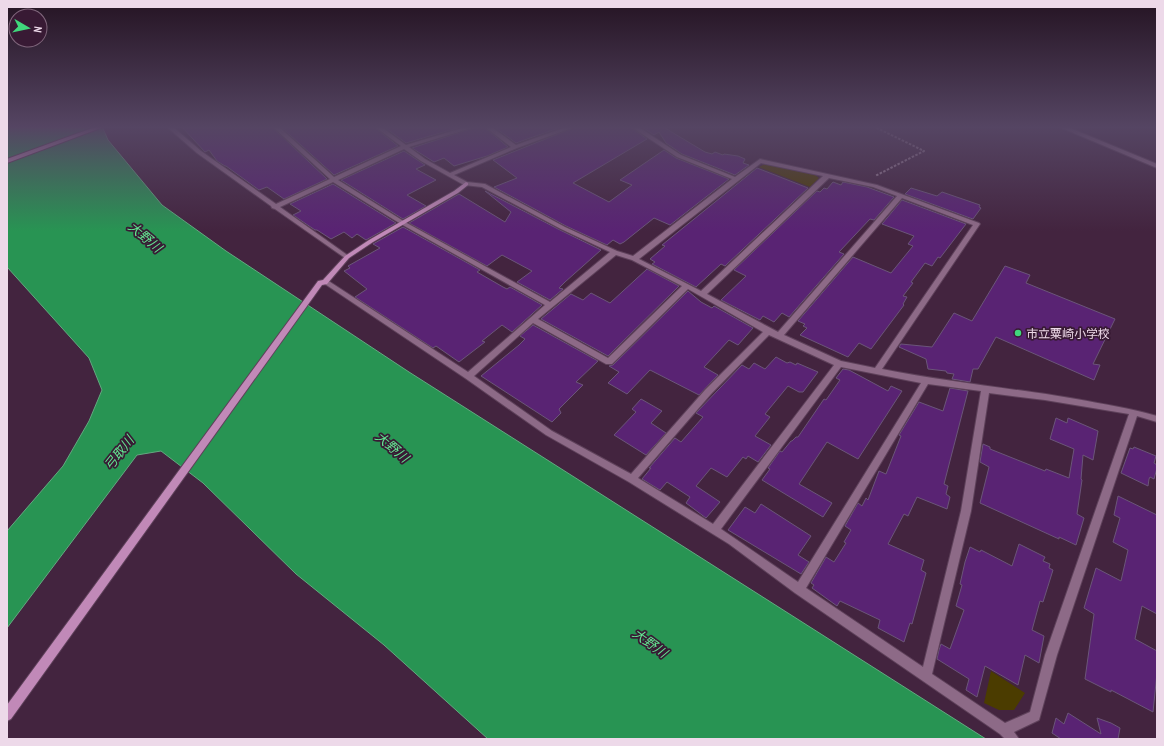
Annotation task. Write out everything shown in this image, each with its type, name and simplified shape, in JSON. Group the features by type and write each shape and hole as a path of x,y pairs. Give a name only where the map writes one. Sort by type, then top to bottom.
{"street":[{"path":"211,161 274,207 347,257"},
{"path":"313,161 334,180 403,223 550,305"},
{"path":"274,207 375,161"},
{"path":"424,161 466,184 483,185 552,222 615,252 634,259 702,294 768,331 839,364 926,381 1045,397 1134,412 1157,419"},
{"path":"450,175 482,161"},
{"path":"691,161 736,179"},
{"path":"1144,161 1157,166"},
{"path":"634,259 760,162 875,186 977,224 877,371"},
{"path":"702,294 828,175"},
{"path":"7,715 323,282 347,257 456,192 466,184"},
{"path":"779,336 901,196"},
{"path":"468,376 550,305 615,252"},
{"path":"323,282 468,376 549,433 632,479 714,530 1004,730 1014,739"},
{"path":"534,320 608,362 687,286"},
{"path":"632,479 708,392 768,331"},
{"path":"714,530 839,364"},
{"path":"799,589 926,381"},
{"path":"926,677 966,511 985,390"},
{"path":"1004,730 1035,716 1051,655 1134,412"}],"path":[{"path":"862,183 905,161"}],"shaded area":[{"path":"765,164 815,175 819,178 810,187 759,167"},
{"path":"991,671 1025,693 1014,710 999,710 984,703"}],"water":[{"path":"7,161 125,161 162,205 226,251 409,372 986,739 488,739 384,645 296,574 203,483 161,451 137,455 7,628 7,531 63,466 89,421 102,390 89,358 7,267"}],"building":[{"path":"217,161 308,161 327,179 284,199 267,187 259,190"},
{"path":"318,161 365,161 334,175"},
{"path":"383,161 419,161 425,165 416,169 436,180 407,195 426,206 403,219 341,180"},
{"path":"448,161 471,161 454,166"},
{"path":"494,161 610,161 573,183 609,202 632,185 620,180 648,161 683,161 729,179 670,225 654,218 624,242 620,244 613,240 607,245 566,226 494,187 517,178"},
{"path":"699,161 744,161 743,163 749,165 735,175"},
{"path":"757,168 808,188 725,266 721,264 696,287 652,264 655,262 650,259 665,246 662,245"},
{"path":"833,182 841,185 843,182 867,187 894,197 874,220 870,219 839,252 844,254 789,317 782,313 774,322 763,316 760,320 721,300 746,276 734,270 817,191 820,192 824,188 827,189"},
{"path":"333,184 396,223 366,240 357,234 352,238 344,232 331,239 293,215 301,211 290,204"},
{"path":"911,188 937,196 942,192 980,205 979,207 981,208 973,219 905,194"},
{"path":"485,191 601,250 565,282 559,288 563,289 550,300 517,282 532,271 502,255 487,266 409,223 459,194 505,222 511,212"},
{"path":"902,200 966,224 932,266 925,263 903,296 907,297 903,304 904,305 871,349 859,343 848,357 800,335 807,328 803,326 805,324 798,321 853,257 891,273 913,246 908,244 914,236 882,224"},
{"path":"403,227 480,270 477,272 503,287 507,289 510,287 542,305 512,332 502,325 482,341 485,342 459,362 436,346 433,348 355,297 367,289 344,271 350,268 348,266 380,248 373,244"},
{"path":"1005,266 1030,275 1026,283 1115,319 1093,364 1100,365 1094,380 996,337 978,369 973,369 970,382 952,379 954,374 947,373 946,371 928,369 926,359 899,347 901,344 932,347 954,313 972,321"},
{"path":"647,269 679,286 608,356 541,319 571,294 583,300 591,293 610,303"},
{"path":"688,291 701,302 712,308 714,306 753,328 738,345 729,340 704,367 718,375 699,395 650,370 627,394 608,383 619,372 609,366 613,365"},
{"path":"533,325 598,361 576,382 583,385 559,409 561,413 552,422 481,376 519,345 525,339 520,336"},
{"path":"776,357 787,363 790,362 796,365 797,363 818,372 803,392 799,392 788,386 765,414 770,417 755,436 771,445 758,462 748,456 746,459 743,457 727,477 711,468 696,486 720,502 706,518 686,503 690,497 667,482 660,490 642,479 651,468 649,468 675,438 681,442 703,417 696,413 742,365 749,369 754,363 765,369"},
{"path":"843,369 849,370 888,391 891,386 902,391 858,459 827,442 799,484 832,503 823,517 762,480 770,469 768,468 780,451 782,452 791,441 798,437 824,399 826,400 840,380 836,378"},
{"path":"950,388 968,391 944,484 948,486 946,494 950,497 947,509 917,497 908,516 904,514 888,544 924,560 921,570 926,573 912,624 910,623 904,642 878,628 880,620 840,601 837,606 812,588 814,585 811,583 826,557 834,562 846,543 844,542 851,530 845,526 858,503 862,506 866,498 868,500 879,471 886,474 901,436 899,435 919,402 943,411"},
{"path":"641,399 662,411 651,423 666,433 646,455 614,435 636,412 632,409"},
{"path":"1056,418 1067,423 1068,418 1098,431 1093,460 1083,455 1082,480 1077,514 1084,518 1076,545 1059,537 1059,539 980,503 989,467 980,462 983,444 990,447 990,449 1045,471 1046,469 1069,478 1074,449 1050,439"},
{"path":"1134,447 1156,456 1154,463 1157,465 1157,468 1154,479 1150,477 1149,479 1148,486 1121,473 1130,448 1133,449"},
{"path":"1118,496 1157,515 1157,614 1142,606 1135,639 1157,651 1157,673 1153,712 1111,690 1111,692 1085,679 1094,614 1084,608 1096,568 1121,581 1128,550 1113,542 1120,518 1114,515"},
{"path":"761,504 811,536 798,555 809,562 801,574 728,530 745,507 755,513"},
{"path":"1019,544 1045,557 1043,561 1050,564 1049,568 1053,570 1043,602 1040,601 1032,630 1044,636 1039,663 1025,655 1018,685 985,666 977,697 966,690 969,679 937,659 939,650 941,644 950,649 964,610 956,606 962,585 960,584 965,562 970,547 980,552 981,550 1012,566"},
{"path":"1068,713 1101,734 1097,718 1111,723 1120,728 1118,739 1061,739 1052,733 1056,718 1064,724"}],"place":[{"name":"市立粟崎小学校","path":"1018,333"}],"water label":[{"name":"大野川","path":"145,237"},
{"name":"大野川","path":"392,447"},
{"name":"弓取川","path":"119,453"},
{"name":"大野川","path":"650,643"}]}
